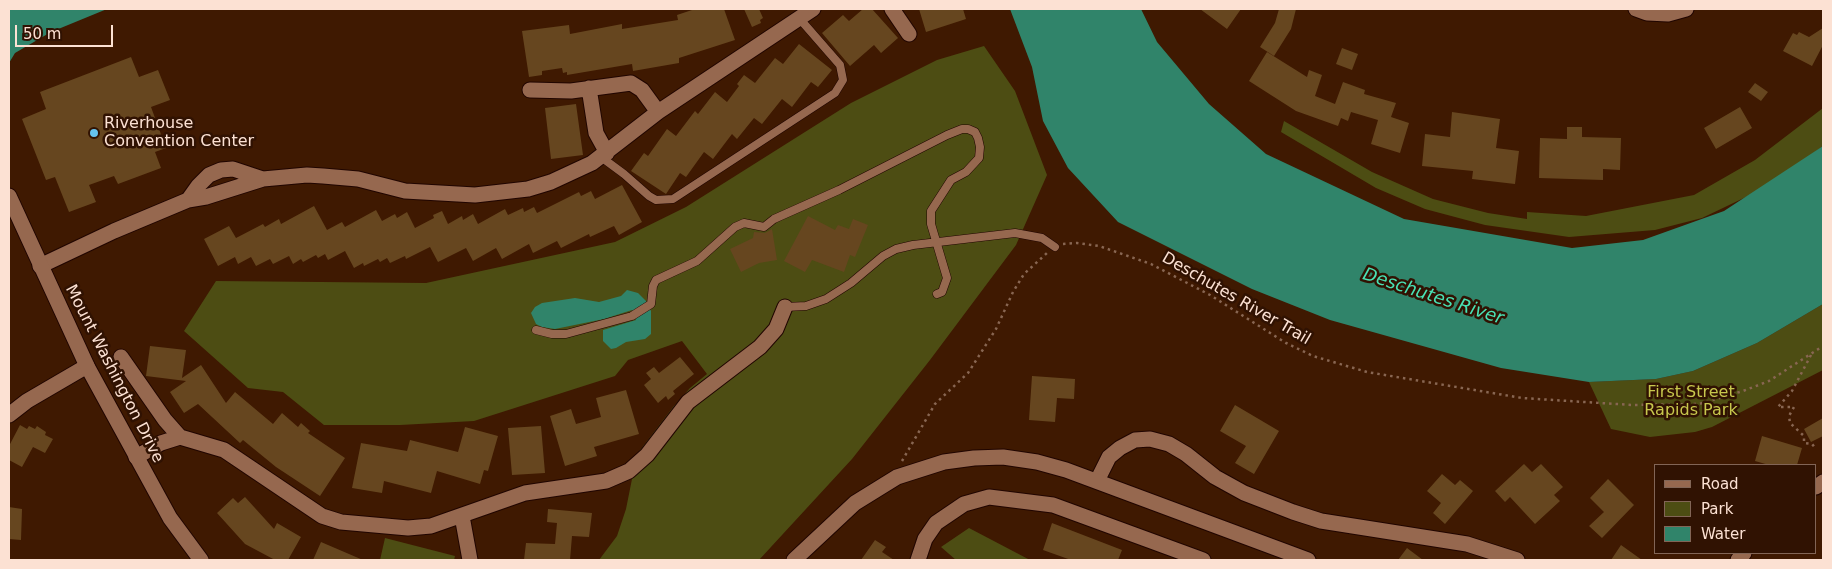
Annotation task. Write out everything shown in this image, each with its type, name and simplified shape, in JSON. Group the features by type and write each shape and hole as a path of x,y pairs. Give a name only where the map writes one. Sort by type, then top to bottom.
{"street":[{"path":"40,266 114,231 188,200 206,197 264,180 307,174 358,179 405,191 483,195 528,189 552,182 575,173 604,155 658,112 813,9"},
{"path":"892,9 909,34"},
{"path":"1636,9 1647,13 1668,14 1686,9"},
{"path":"530,90 550,92 630,83 642,90 658,112"},
{"path":"589,88 596,133 604,155"},
{"name":"Mount Washington Drive","path":"9,196 86,366 170,518 201,560"},
{"path":"121,357 165,420 180,437 224,450 304,506 322,516 340,522 408,528 431,526 525,493 606,481 629,471 646,455 688,402 760,347 776,329 785,306"},
{"path":"9,416 27,401 86,366"},
{"path":"136,457 161,443 180,437"},
{"path":"1097,481 1109,457 1120,448 1135,440 1150,440 1169,444 1186,454 1214,477 1244,493 1293,512 1321,521 1467,544 1517,560"},
{"path":"794,560 855,503 897,477 944,462 1003,457 1037,462 1097,481 1308,560"},
{"path":"918,560 925,539 936,523 964,504 989,497 1053,505 1203,560"},
{"path":"462,516 470,560"}],"lane":[{"path":"604,155 649,196 656,200 672,199 836,93 843,80 840,65 799,18"},
{"path":"536,330 552,334 566,334 632,316 651,304 653,286 656,280 697,261 735,226 744,223 764,227 774,219 839,190 947,135 962,129 968,129 975,132 978,138 980,147 979,158 966,172 951,180 935,202 931,211 931,224 947,278 942,292 937,294"},
{"path":"785,306 806,306 826,299 851,283 883,256 896,249 937,242 1015,234 1042,238 1055,247"}],"path":[{"name":"Deschutes River Trail","path":"1055,247 1076,243 1099,246 1151,264 1210,295 1286,344 1313,356 1368,372 1522,398 1632,405 1699,404 1769,381 1823,346"},
{"path":"897,477 904,457 935,404 968,373 996,329 1013,292 1024,274 1055,247"},
{"path":"1812,354 1792,391 1778,407 1794,408 1789,416 1790,423 1804,436 1804,443 1812,444 1816,449"}],"green space":[{"path":"984,46 1015,91 1047,175 1016,245 930,360 852,459 759,560 599,560 617,536 626,509 637,454 673,407 690,388 707,374 682,341 628,360 615,376 474,421 400,425 324,425 283,392 248,388 184,331 216,281 426,283 615,242 686,207 851,103 937,60"},
{"path":"1823,108 1823,146 1771,185 1702,218 1655,230 1569,237 1485,225 1425,209 1376,188 1281,132 1284,121 1372,172 1433,199 1488,213 1527,219 1527,212 1586,216 1694,195 1755,160"},
{"name":"First Street Rapids Park","path":"1823,304 1823,370 1712,427 1695,432 1650,437 1611,429 1589,382 1656,379 1693,371 1757,343"},
{"path":"969,528 1030,560 956,560 941,547"},
{"path":"385,538 455,556 454,560 380,560"}],"water":[{"path":"9,9 107,9 51,32 15,53 9,63"},
{"name":"Deschutes River","path":"1010,9 1141,9 1157,42 1209,104 1266,154 1404,219 1572,248 1643,240 1724,211 1823,146 1823,304 1757,343 1693,371 1656,379 1589,382 1501,368 1330,320 1252,289 1118,222 1068,168 1043,121 1032,67"},
{"path":"627,290 638,293 646,301 651,311 651,334 645,339 626,342 616,348 611,349 603,341 603,330 636,320 632,310 604,319 555,329 536,324 531,313 535,307 542,303 575,298 599,302 621,296"}],"building":[{"path":"695,9 724,9 735,40 679,58 679,63 633,71 632,64 567,75 567,72 563,73 562,68 542,71 542,75 529,77 522,31 569,25 570,34 622,24 622,29 678,20 677,15"},
{"path":"744,9 759,9 763,18 760,20 761,23 752,27"},
{"path":"863,9 872,9 898,38 881,53 874,45 850,66 822,33 843,15 849,21"},
{"path":"919,9 963,9 966,19 926,32"},
{"path":"1200,9 1241,9 1227,29"},
{"path":"1279,9 1296,9 1291,29 1274,56 1260,47 1275,23"},
{"path":"1823,28 1823,45 1812,66 1783,51 1793,33 1797,35 1799,32 1809,37"},
{"path":"799,44 832,70 818,87 811,82 792,107 782,99 762,124 754,118 737,139 732,134 713,159 704,152 686,177 680,173 666,194 631,171 644,153 648,156 667,129 676,136 695,111 698,114 715,92 727,102 739,86 737,84 744,75 755,83 775,58 783,64"},
{"path":"1342,48 1358,54 1352,70 1336,64"},
{"path":"1267,52 1307,77 1309,70 1322,75 1315,96 1335,104 1343,82 1365,90 1364,94 1396,103 1391,117 1409,123 1400,153 1371,144 1378,120 1351,112 1348,121 1341,118 1338,126 1296,111 1249,81"},
{"name":"Riverhouse Convention Center","path":"131,57 139,77 158,70 170,100 151,107 166,148 155,152 161,168 118,184 114,176 89,185 96,202 69,212 55,177 46,180 22,119 46,109 40,92"},
{"path":"1755,83 1768,92 1761,101 1748,92"},
{"path":"576,104 583,155 551,159 545,108"},
{"path":"1740,107 1752,128 1716,149 1704,128"},
{"path":"1452,112 1500,119 1496,148 1519,151 1515,184 1472,179 1473,171 1422,166 1425,134 1450,137"},
{"path":"1567,127 1582,127 1582,137 1621,138 1620,170 1603,169 1603,180 1539,178 1540,138 1567,139"},
{"path":"622,185 642,222 619,235 614,226 590,237 589,234 561,248 557,241 533,253 529,244 502,259 496,248 473,261 466,248 438,262 430,247 406,259 405,256 390,263 387,258 380,262 378,259 364,266 363,263 354,268 345,251 328,260 325,254 318,258 316,255 303,262 301,259 293,264 289,256 273,264 270,259 256,266 251,257 238,264 235,257 218,266 204,239 229,226 236,238 263,224 265,227 279,219 281,224 314,206 327,230 342,222 345,227 376,210 382,221 395,214 397,218 407,212 415,228 434,218 433,215 442,211 448,224 462,216 463,220 473,214 478,224 505,209 508,215 523,208 524,212 534,207 537,213 579,192 581,196 591,191 595,199"},
{"path":"808,216 835,230 838,225 849,229 853,219 868,225 855,257 850,255 844,272 812,260 805,272 784,261"},
{"path":"772,229 777,260 759,263 741,272 730,249 753,238 754,232 765,233"},
{"path":"150,346 186,350 182,378 201,365 226,403 235,392 273,424 282,413 298,427 301,423 310,431 308,433 345,458 320,496 276,467 243,440 240,443 198,404 184,413 170,392 186,381 146,376"},
{"path":"680,357 694,374 673,391 675,394 668,400 666,396 658,403 644,385 651,379 646,373 654,367 659,373"},
{"path":"1032,376 1075,379 1074,399 1057,398 1055,422 1029,420"},
{"path":"626,390 639,434 594,447 597,456 565,466 550,416 571,409 576,424 601,417 596,398"},
{"path":"1235,405 1279,431 1254,474 1235,463 1246,446 1220,431"},
{"path":"1823,418 1823,436 1811,442 1804,429"},
{"path":"20,425 27,429 29,426 35,429 37,426 46,432 45,435 53,439 45,453 33,447 22,467 9,460 9,446"},
{"path":"541,426 545,473 512,475 508,428"},
{"path":"465,427 498,436 488,471 484,470 480,484 437,471 431,493 384,481 382,493 352,488 361,443 407,451 410,440 458,452"},
{"path":"1762,436 1802,448 1797,464 1766,464 1755,461"},
{"path":"1524,464 1532,472 1541,464 1563,487 1554,495 1560,501 1535,524 1510,497 1505,502 1495,491"},
{"path":"1442,474 1455,485 1460,480 1473,491 1445,524 1433,513 1441,503 1427,491"},
{"path":"1608,479 1634,505 1602,538 1589,526 1604,512 1590,498"},
{"path":"245,497 274,529 277,523 301,537 288,560 275,560 245,544 217,513 233,498 238,503"},
{"path":"9,507 22,509 21,540 9,539"},
{"path":"548,509 592,513 589,537 572,536 570,560 524,560 526,543 555,544 557,523 547,522"},
{"path":"1052,523 1122,550 1118,560 1071,560 1043,550"},
{"path":"875,540 886,547 882,552 894,560 861,560"},
{"path":"321,542 363,560 313,560"},
{"path":"1621,545 1642,560 1611,560"},
{"path":"1407,548 1423,560 1398,560"}],"place":[{"name":"Riverhouse Convention Center","path":"94,133"}]}
